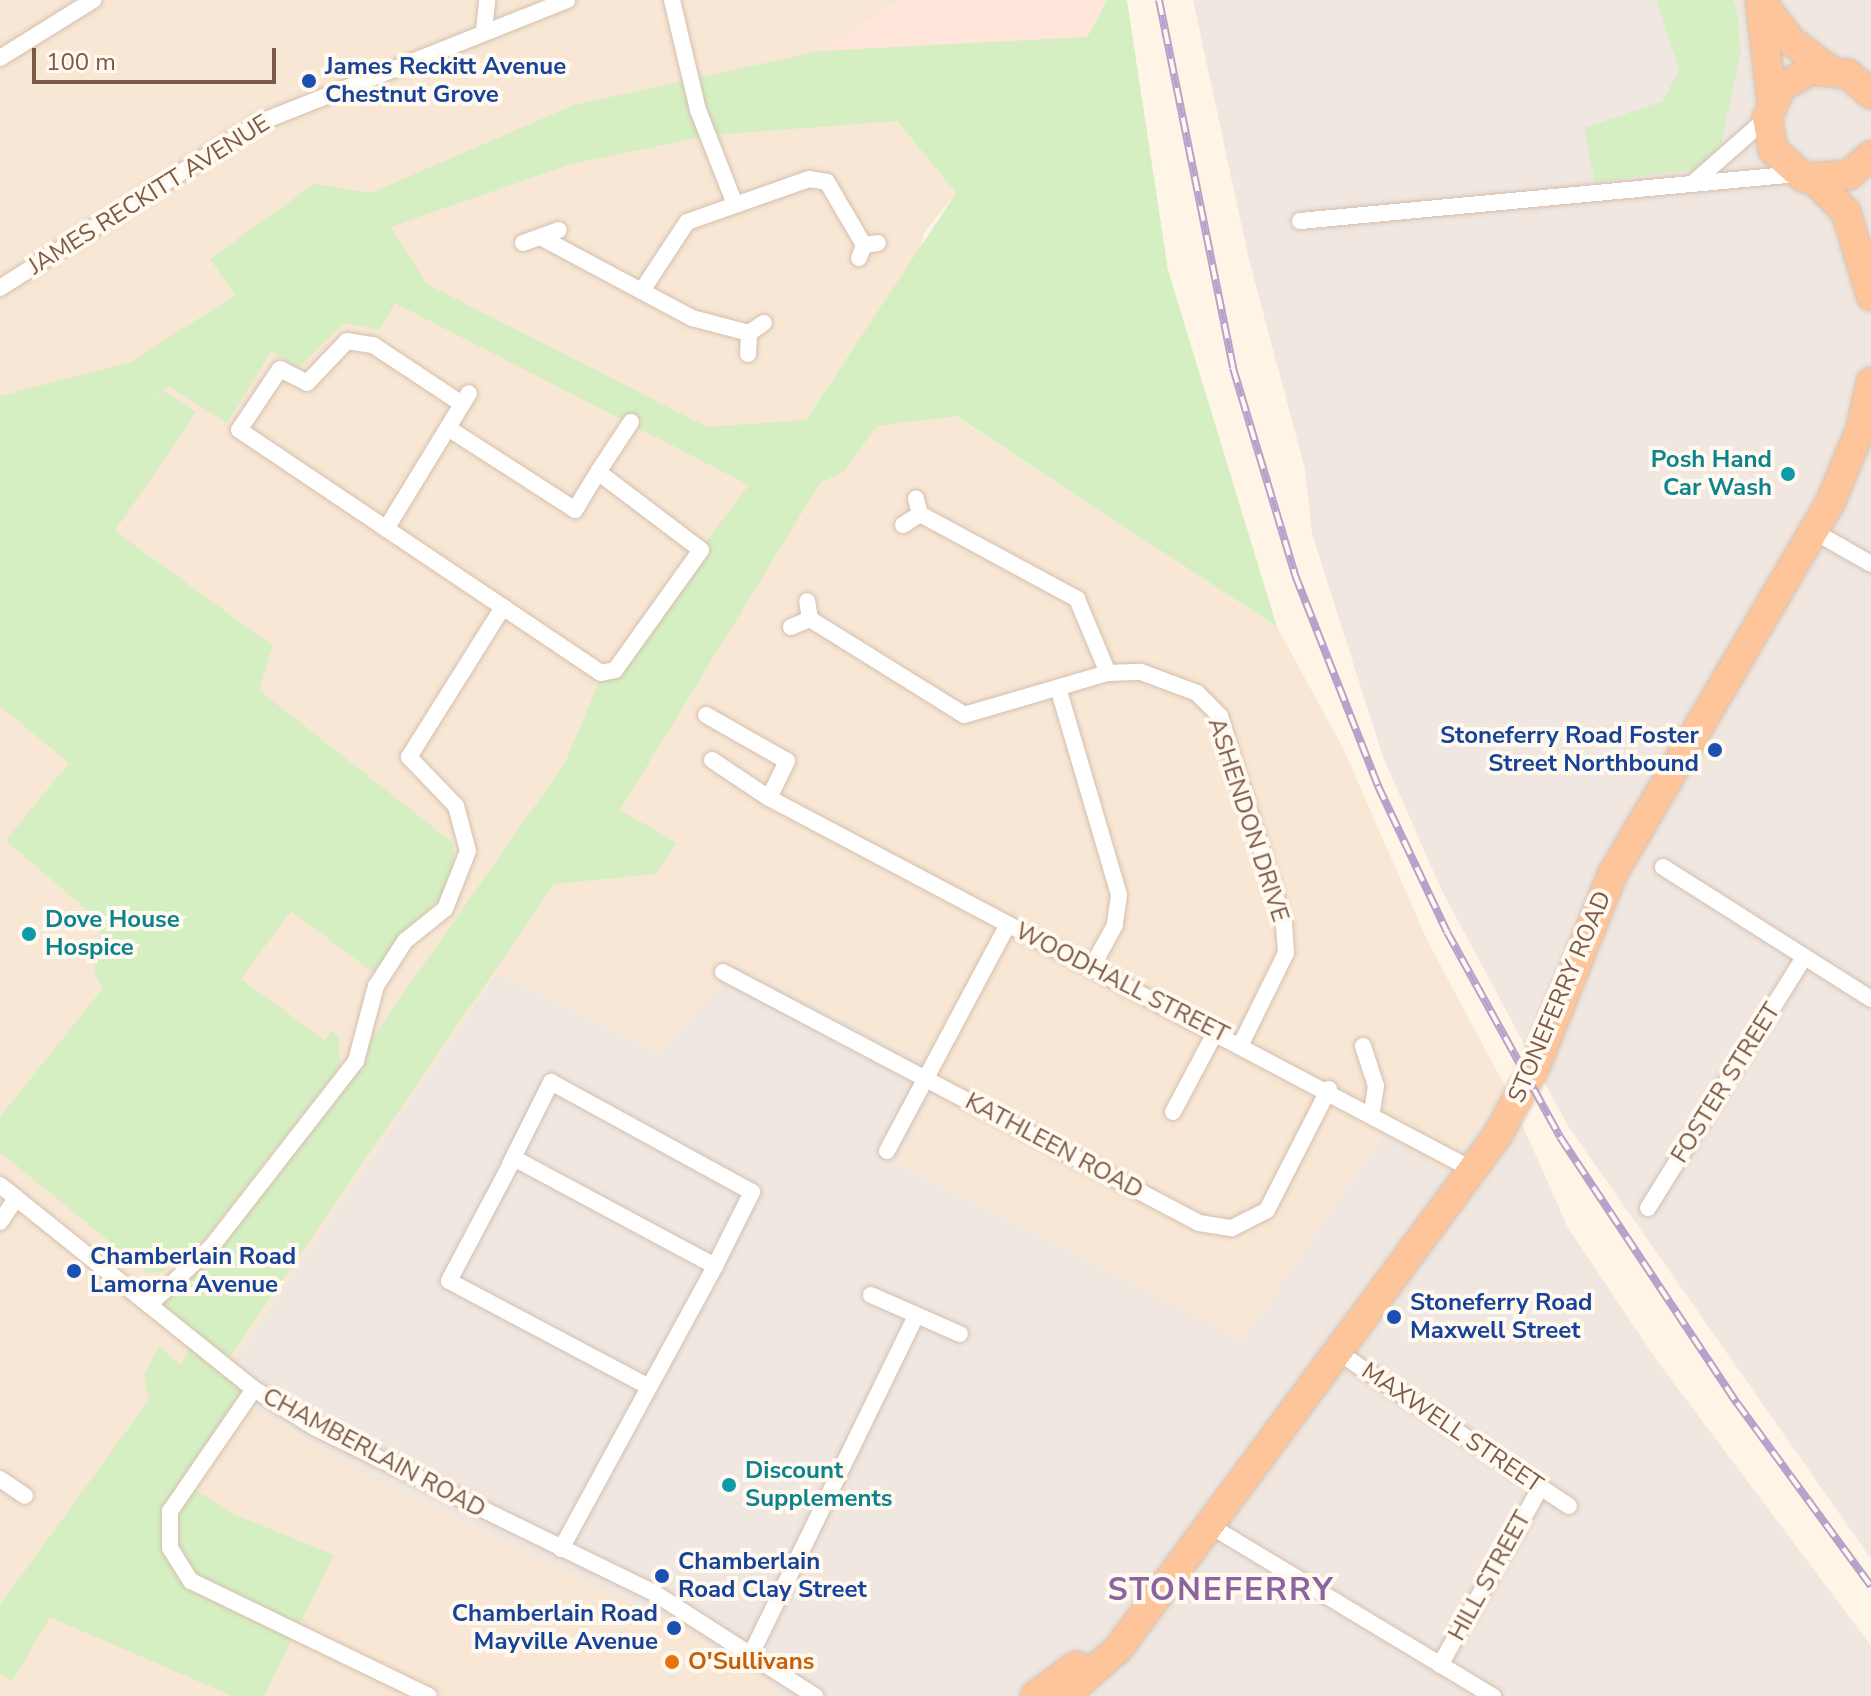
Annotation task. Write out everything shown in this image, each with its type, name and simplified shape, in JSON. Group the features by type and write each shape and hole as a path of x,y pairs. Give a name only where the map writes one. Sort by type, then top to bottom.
{"highway":[{"path":"1761,0 1791,41 1828,69 1848,74 1871,94"},
{"path":"1761,0 1773,150 1846,212 1871,296"},
{"path":"1770,110 1795,76 1828,69"},
{"path":"1804,177 1849,175 1871,155"},
{"name":"STONEFERRY ROAD","path":"1064,1696 1118,1649 1335,1350 1473,1170 1535,1067 1613,873 1815,532 1861,428 1871,382"},
{"name":"STONEFERRY ROAD","path":"1035,1696 1148,1607"}],"street":[{"path":"0,58 93,0"},
{"path":"484,31 487,0"},
{"name":"JAMES RECKITT AVENUE","path":"0,288 256,124 484,31 532,5 567,0"},
{"path":"672,0 698,110 734,202"},
{"path":"1689,186 1770,110"},
{"path":"1300,221 1804,177"},
{"path":"643,289 687,222 734,202 809,179 827,182 867,248"},
{"path":"523,243 544,239 559,230"},
{"path":"544,239 643,289 692,318 749,333 764,323"},
{"path":"748,354 749,333"},
{"path":"386,529 466,398 358,340 337,347 307,383 280,369 239,430 386,529 601,673 615,670 701,550 598,472"},
{"path":"448,428 575,510 631,422"},
{"path":"903,525 918,506 1077,599 1108,673"},
{"path":"1815,532 1871,564"},
{"path":"791,627 810,619 807,601"},
{"path":"149,1305 212,1246 356,1061 376,986 405,941 445,909 468,851 456,806 409,757 503,607"},
{"name":"ASHENDON DRIVE","path":"810,619 964,715 1059,691 1108,673 1163,676 1220,716 1285,938 1286,953 1241,1044"},
{"path":"1059,691 1119,895 1115,925 1092,967"},
{"path":"706,715 787,761 769,798"},
{"name":"WOODHALL STREET","path":"712,760 769,798 1372,1111 1473,1170"},
{"path":"1663,867 1803,959 1871,999"},
{"path":"887,1151 1008,924"},
{"name":"FOSTER STREET","path":"1648,1208 1803,959"},
{"name":"KATHLEEN ROAD","path":"723,972 1199,1223 1232,1228 1267,1210 1329,1089"},
{"path":"1173,1112 1216,1031"},
{"path":"1363,1046 1376,1086 1372,1111"},
{"path":"561,1549 715,1266 752,1192 551,1082 449,1281 649,1387"},
{"path":"510,1164 514,1158 715,1266"},
{"name":"CHAMBERLAIN ROAD","path":"0,1185 254,1389 753,1650 815,1696"},
{"path":"0,1222 16,1198"},
{"path":"871,1295 960,1334"},
{"path":"753,1650 916,1316"},
{"name":"MAXWELL STREET","path":"1335,1350 1569,1506"},
{"path":"254,1389 170,1511 170,1548 191,1581 429,1696"},
{"path":"0,1479 25,1496"},
{"name":"HILL STREET","path":"1440,1665 1540,1488"},
{"path":"1209,1525 1493,1696"},
{"name":"CHAMBERLAIN ROAD","path":"780,1672 796,1696"}],"shaded area":[{"path":"0,0 900,0 820,51 863,80 956,193 924,233 897,378 1277,627 1343,748 1428,942 1507,1090 1445,1172 1383,1134 1244,1342 896,1162 739,967 659,1053 496,973 218,1385 362,1473 667,1620 752,1668 779,1696 0,1696"},
{"path":"900,0 1107,0 1070,68 863,80 820,51"},
{"path":"1193,0 1871,0 1871,1559 1568,1126 1442,891 1383,757 1312,534 1305,469 1249,260"},
{"path":"738,967 944,1073 896,1162 1243,1341 1384,1133 1445,1172 1507,1090 1568,1228 1660,1365 1871,1646 1871,1696 779,1696 751,1668 667,1620 362,1473 218,1385 496,973 659,1053"}],"green space":[{"path":"1107,0 1127,0 1168,270 1277,627 956,416 877,426 843,472 820,483 620,810 677,843 655,874 554,884 225,1364 260,1393 194,1489 231,1513 334,1555 264,1696 232,1696 50,1617 12,1681 0,1674 0,1605 149,1400 144,1374 159,1346 181,1365 194,1341 149,1305 212,1245 356,1061 565,763 599,682 749,485 395,303 379,330 344,323 299,367 271,352 227,423 169,386 136,411 164,391 196,412 115,531 273,646 259,690 453,843 454,866 443,894 373,972 291,911 241,979 324,1040 332,1030 339,1037 340,1067 206,1237 162,1272 148,1273 0,1152 0,1117 103,988 94,973 100,930 89,912 6,840 69,763 0,706 0,396 131,362 235,295 210,259 314,184 371,193 574,105 820,51 1087,37","holes":["897,121 956,193 806,420 707,427 427,284 390,227 571,164 711,135"]},
{"path":"1656,0 1733,0 1741,51 1719,153 1699,169 1595,182 1584,128 1663,101 1679,70"}],"railway":[{"path":"1159,0 1233,368 1295,575 1378,786 1447,932 1560,1137 1737,1403 1871,1586"}],"place":[{"name":"James Reckitt Avenue Chestnut Grove","path":"309,81"},
{"name":"Posh Hand Car Wash","path":"1788,474"},
{"name":"Stoneferry Road Foster Street Northbound","path":"1715,750"},
{"name":"Dove House Hospice","path":"29,934"},
{"name":"Chamberlain Road Lamorna Avenue","path":"74,1271"},
{"name":"Stoneferry Road Maxwell Street","path":"1394,1317"},
{"name":"Discount Supplements","path":"729,1485"},
{"name":"Chamberlain Road Clay Street","path":"662,1576"},
{"name":"Chamberlain Road Mayville Avenue","path":"674,1628"},
{"name":"O'Sullivans","path":"672,1662"}],"district":[{"name":"STONEFERRY","path":"1221,1590"}]}
